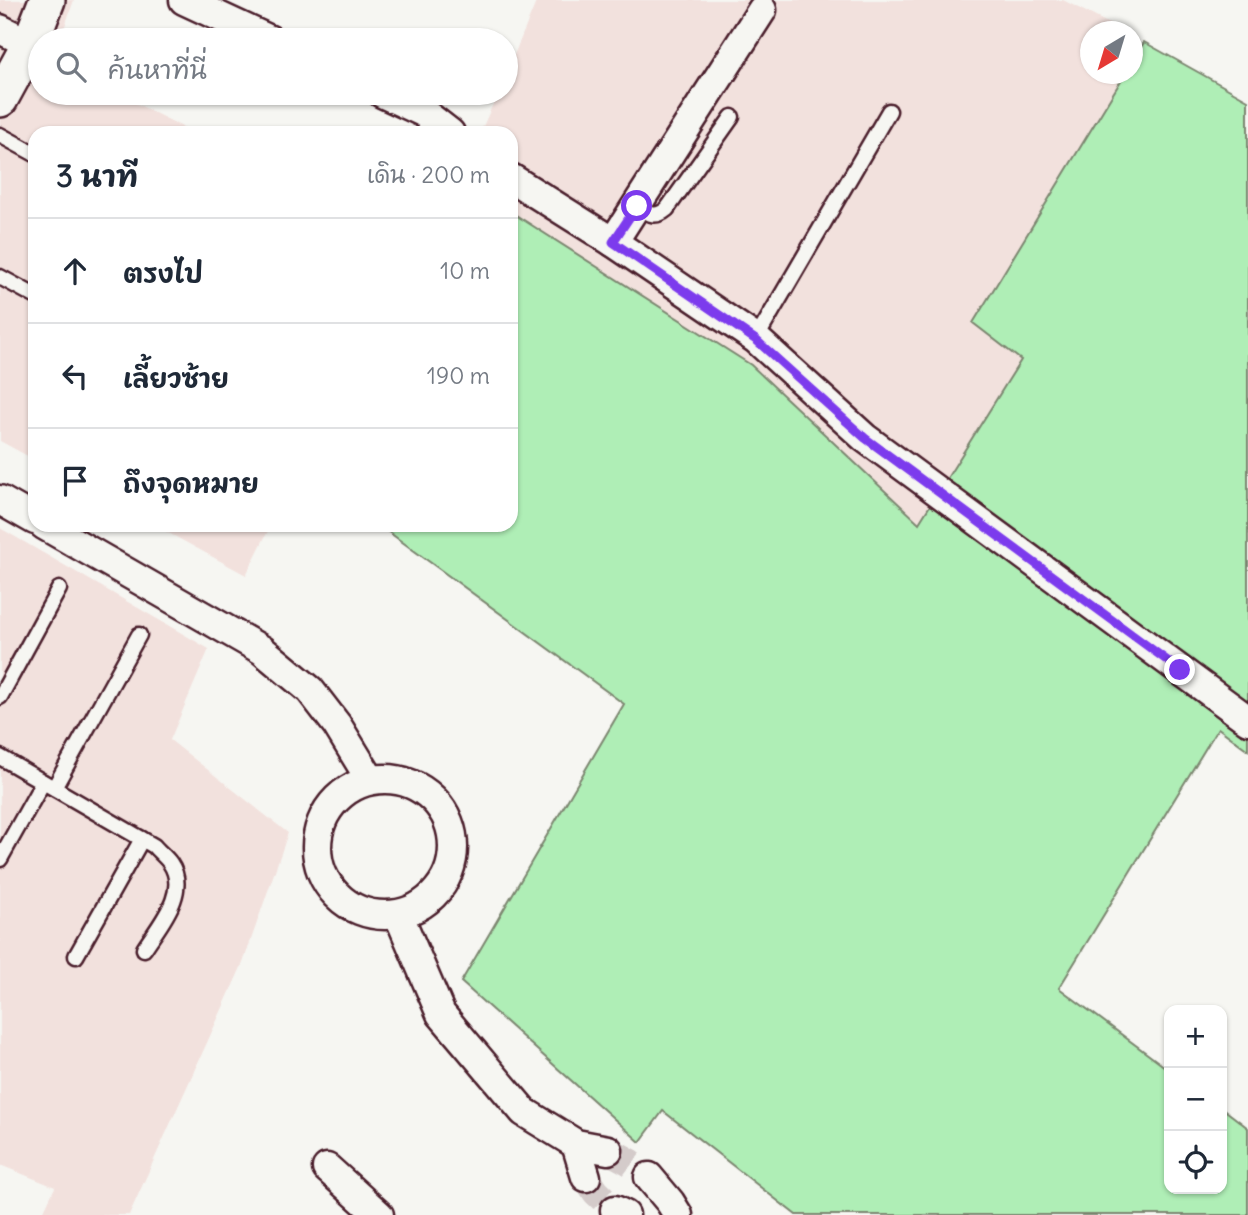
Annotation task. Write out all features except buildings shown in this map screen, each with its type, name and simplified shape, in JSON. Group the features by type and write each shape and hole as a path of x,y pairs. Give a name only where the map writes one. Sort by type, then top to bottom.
{"street":[{"path":"0,99 15,36 47,0"},
{"path":"184,0 244,28"},
{"path":"613,242 762,10"},
{"path":"408,105 423,112 441,126"},
{"path":"518,182 613,242 756,340 865,438 1248,720"},
{"path":"0,500 28,516"},
{"path":"56,532 262,650 310,690 337,725 370,779"},
{"path":"370,779 407,781 437,801 454,833 452,870 431,900 399,916 363,914 333,894 317,861 318,825 338,796 370,779"},
{"path":"399,916 441,1014 524,1112 576,1144 608,1150"},
{"path":"576,1144 586,1177"},
{"path":"327,1168 379,1215"},
{"path":"649,1177 678,1215"}],"lane":[{"path":"756,340 889,111"},
{"path":"637,206 655,216 667,209 732,117"},
{"path":"0,135 28,150"},
{"path":"0,277 28,292"},
{"path":"0,697 59,589"},
{"path":"0,859 49,785 139,635"},
{"path":"0,757 154,846 172,865 176,898 144,949"},
{"path":"76,956 142,839"}],"shaded area":[{"path":"0,0 74,0 64,28 28,28 28,105 139,105 180,126 28,126 28,456 0,441"},
{"path":"537,0 1063,0 1104,21 1080,21 1080,84 1119,84 973,323 1021,360 919,524 751,365 518,216 518,126 483,126 493,105 518,105 518,45"},
{"path":"0,528 209,649 170,740 288,833 243,963 129,1215 42,1215 55,1187 0,1165"},
{"path":"167,532 268,532 246,575"}],"green space":[{"path":"1144,42 1248,100 1248,750 1218,728 1059,988 1164,1066 1164,1194 1227,1194 1227,1112 1248,1128 1248,1215 796,1215 663,1111 640,1142 461,982 624,704 389,532 518,532 518,216 751,365 919,523 1021,360 973,323 1119,84 1143,84"}],"tunnel":[{"path":"608,1150 649,1177"},
{"path":"586,1177 596,1192 615,1210"}],"route":[{"path":"637,206 613,242 756,340 865,438 1180,670"}]}
